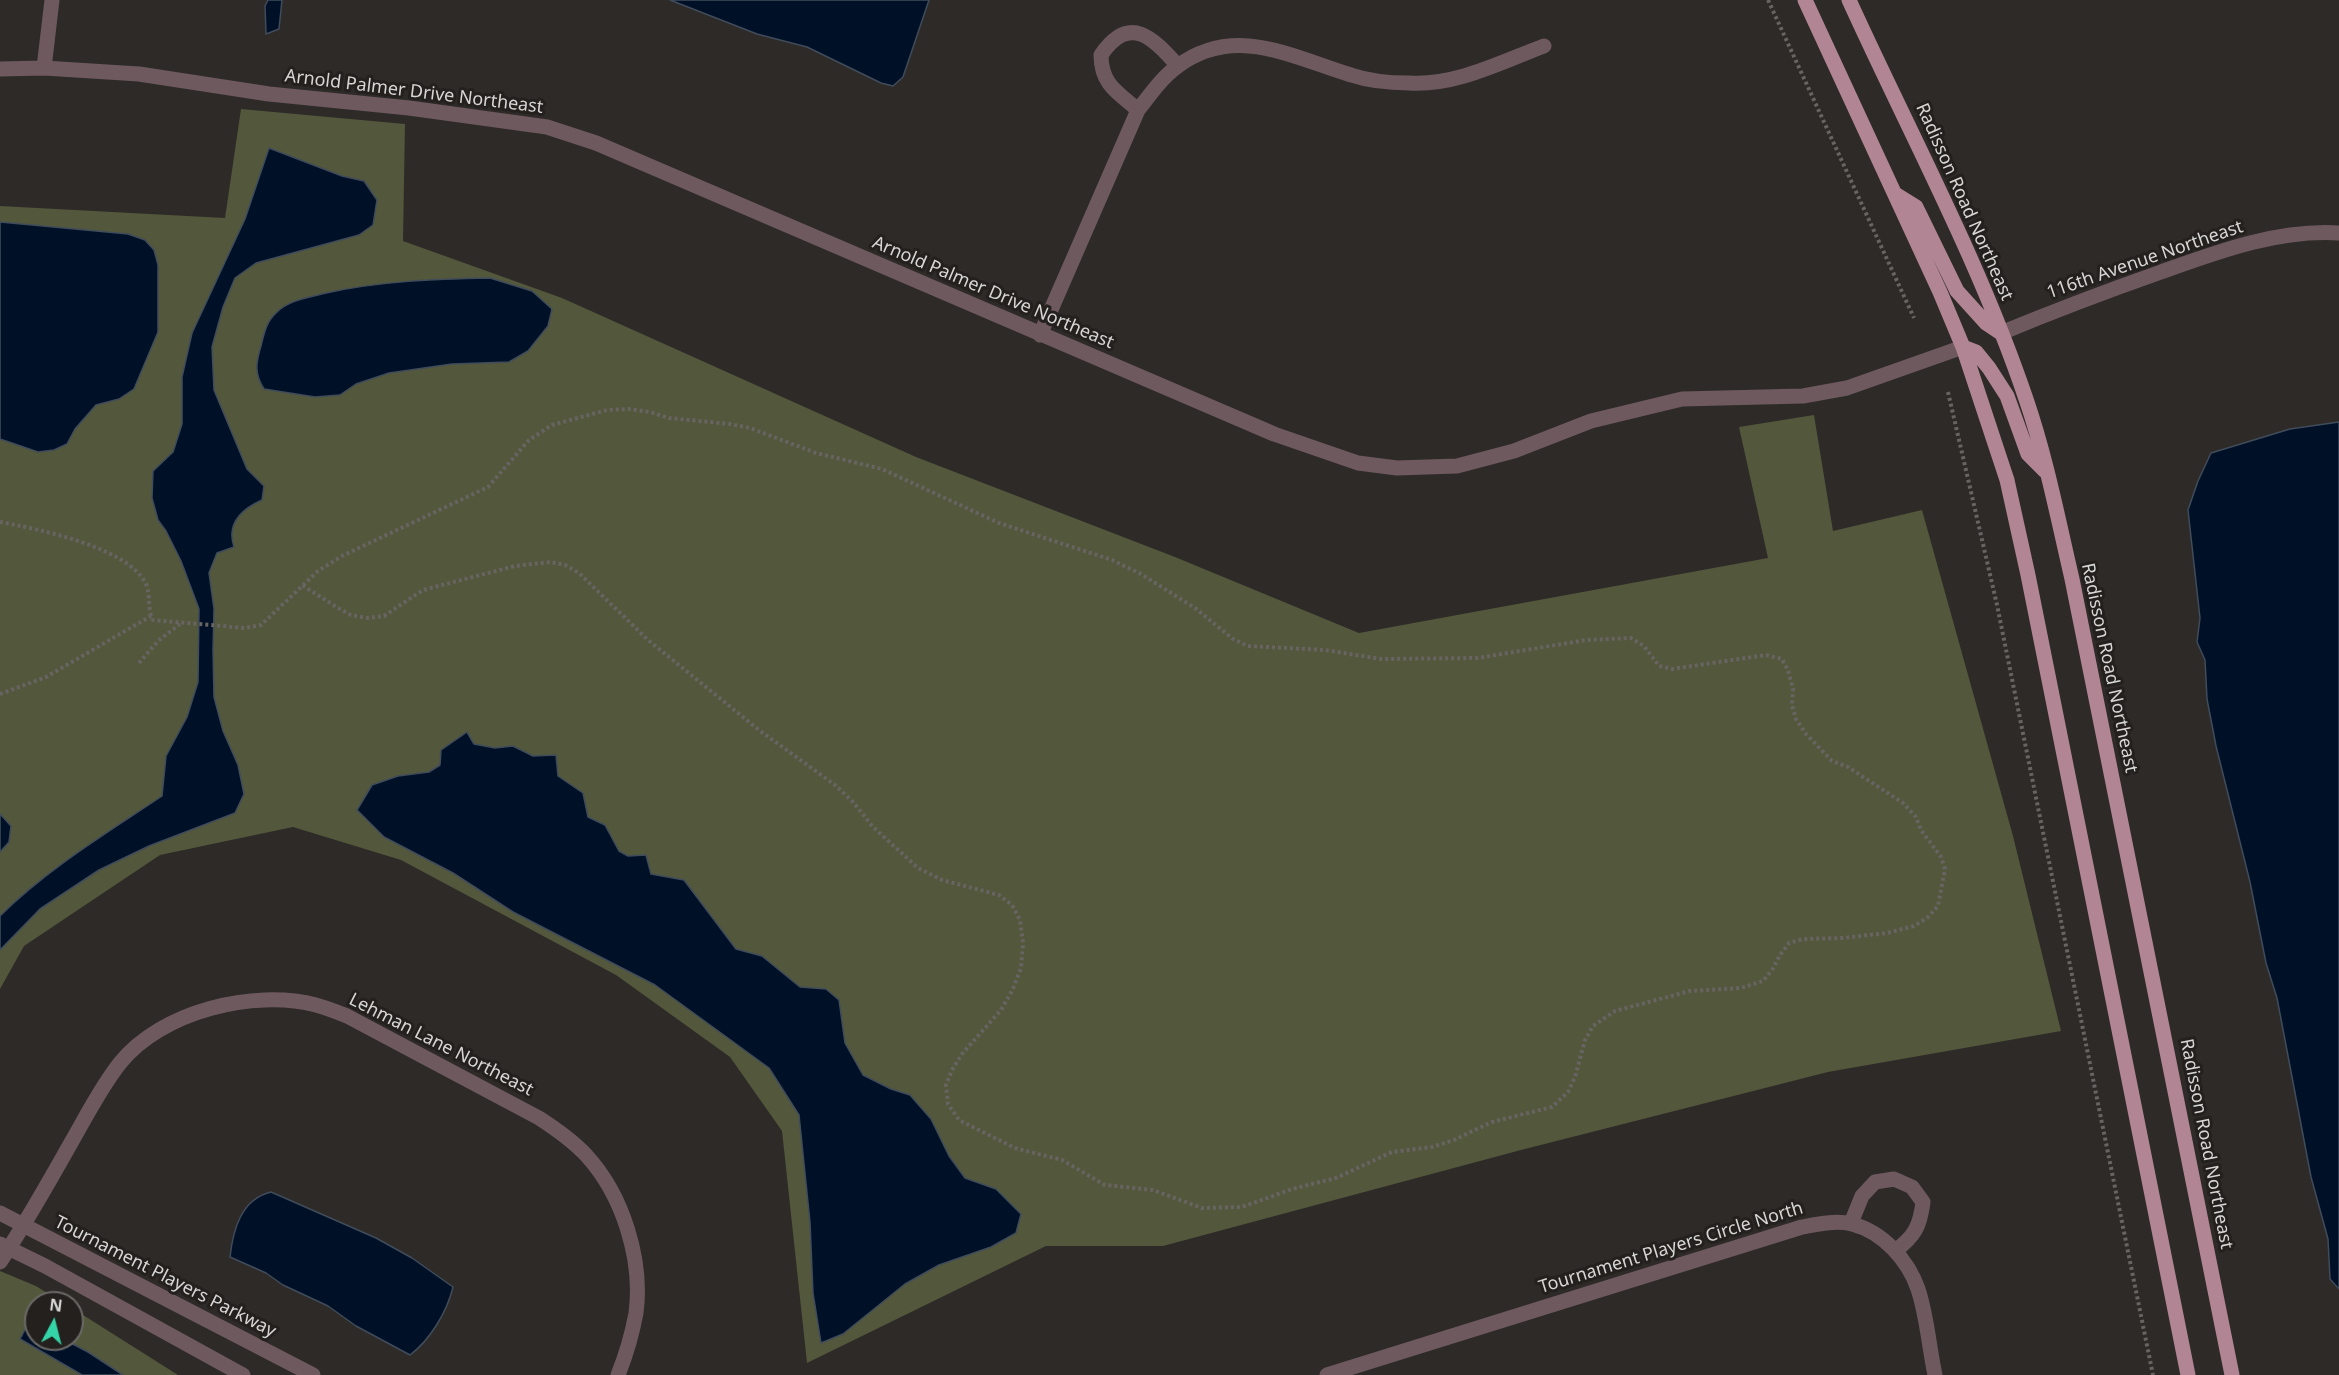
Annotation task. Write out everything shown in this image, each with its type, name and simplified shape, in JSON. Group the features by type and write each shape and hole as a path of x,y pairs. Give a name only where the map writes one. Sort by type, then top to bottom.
{"main road":[{"path":"1805,0 1963,347 2007,480 2188,1375"},
{"name":"Radisson Road Northeast","path":"1849,0 1966,244 2027,400 2072,579 2232,1375"},
{"path":"1895,194 1916,207 1957,291 1986,323 2001,333"},
{"path":"1963,347 1976,352 1989,368 2007,396 2028,454 2047,473"}],"street":[{"path":"44,68 52,0"},
{"path":"1138,110 1111,88 1104,77 1101,55 1110,42 1119,36 1132,33 1145,35 1155,41 1178,66"},
{"path":"1040,335 1138,110 1178,66 1205,51 1235,45 1264,46 1353,75 1411,84 1444,82 1544,46"},
{"name":"Arnold Palmer Drive Northeast","path":"0,69 44,68 139,74 269,94 408,108 547,126 596,143 1274,434 1358,463 1397,468 1457,466 1514,451 1591,421 1682,399 1803,396 1847,388 1963,347"},
{"name":"116th Avenue Northeast","path":"2001,333 2086,298 2228,248 2313,231 2339,234"},
{"name":"Lehman Lane Northeast","path":"0,1262 4,1246 24,1226 98,1095 121,1062 146,1039 173,1023 202,1011 231,1003 287,1001 315,1005 346,1016 539,1118 566,1136 587,1157 607,1184 620,1211 632,1244 637,1277 636,1312 628,1347 618,1375"},
{"path":"1851,1223 1862,1196 1875,1182 1894,1179 1912,1186 1923,1202 1920,1224 1908,1242 1895,1251"},
{"name":"Tournament Players Parkway","path":"0,1214 313,1375"},
{"name":"Tournament Players Circle North","path":"1327,1375 1802,1227 1828,1222 1851,1223 1881,1238 1909,1269 1918,1290 1935,1375"},
{"path":"4,1246 45,1266 243,1375"}],"path":[{"path":"1767,0 1914,318"},
{"path":"1948,392 1997,605 2153,1375"},
{"path":"0,522 71,539 119,557 134,568 146,585 153,620 245,628 261,625 302,585 318,571 342,556 488,487 530,440 552,425 607,410 629,409 688,421 730,424 767,433 816,453 882,469 999,523 1112,560 1166,589 1195,608 1233,639 1248,646 1325,650 1381,659 1478,658 1586,640 1631,638 1644,646 1659,666 1672,669 1766,655 1782,659 1788,670 1793,689 1792,705 1796,719 1806,734 1832,761 1848,767 1904,803 1916,817 1921,830 1941,857 1945,869 1938,906 1927,918 1914,926 1865,936 1803,939 1789,943 1763,981 1741,988 1690,991 1615,1011 1593,1026 1585,1040 1575,1077 1568,1092 1552,1107 1492,1122 1454,1140 1432,1147 1392,1152 1336,1178 1292,1189 1242,1207 1202,1208 1154,1190 1105,1185 1062,1160 1015,1148 959,1120 948,1104 946,1085 952,1070 962,1054 1001,1010 1021,968 1023,943 1020,920 1012,905 999,895 942,880 918,868 873,827 853,802 835,785 759,730 648,640 579,573 565,565 550,562 514,566 423,590 384,616 367,618 351,615 302,585"},
{"path":"0,694 46,677 151,616"},
{"path":"139,663 158,641 180,623"}],"green space":[{"path":"241,109 405,124 403,241 562,298 916,457 1175,557 1359,633 1768,558 1739,427 1814,415 1833,531 1922,510 2013,836 2061,1031 1828,1072 1521,1150 1163,1246 1046,1246 807,1363 782,1131 730,1057 616,975 401,860 293,827 160,855 24,946 0,989 0,206 225,218"},
{"path":"0,1271 44,1291 24,1291 24,1351 84,1351 84,1316 178,1375 0,1375"}],"water":[{"path":"268,0 282,0 279,29 266,34 265,6"},
{"path":"670,0 929,0 903,77 893,86 881,83 807,47 757,34"},
{"path":"269,148 342,176 364,181 377,200 373,225 359,235 256,263 235,278 223,307 212,347 214,390 247,469 264,486 262,500 242,512 234,524 232,538 234,547 217,553 209,573 214,609 214,697 223,731 238,765 244,794 235,813 149,846 99,870 40,909 0,950 0,916 57,867 162,796 166,756 187,717 198,682 199,609 181,561 158,520 152,498 153,471 173,452 182,424 182,377 192,333 245,219"},
{"path":"0,222 128,234 145,240 154,250 158,265 158,332 134,389 119,399 96,405 75,429 67,444 54,450 38,452 0,439"},
{"path":"490,278 532,291 552,309 548,326 528,351 509,362 452,364 389,373 356,384 340,395 315,397 264,389 261,384 257,373 257,363 266,328 276,313 293,302 326,293 388,283"},
{"path":"2339,422 2339,1289 2330,1279 2328,1239 2311,1177 2277,998 2266,963 2250,882 2216,746 2207,699 2205,660 2197,642 2200,618 2188,510 2211,453 2290,429"},
{"path":"467,732 474,744 495,748 513,746 533,756 556,755 558,776 583,793 588,817 605,825 619,851 628,856 646,855 651,874 684,880 736,949 762,956 800,987 826,989 839,1000 845,1043 863,1075 891,1089 910,1095 931,1119 949,1156 965,1178 996,1189 1021,1214 1016,1233 991,1247 939,1265 905,1284 843,1334 821,1343 813,1293 810,1222 799,1115 769,1068 655,985 513,912 453,873 384,837 357,810 372,785 398,776 429,772 440,765 441,750"},
{"path":"0,814 11,826 9,842 0,852"},
{"path":"271,1192 376,1238 412,1258 453,1287 447,1306 437,1325 417,1349 410,1355 356,1326 328,1306 230,1257 233,1236 240,1217 252,1201"},
{"path":"84,1350 123,1375 82,1375 41,1351"}]}
